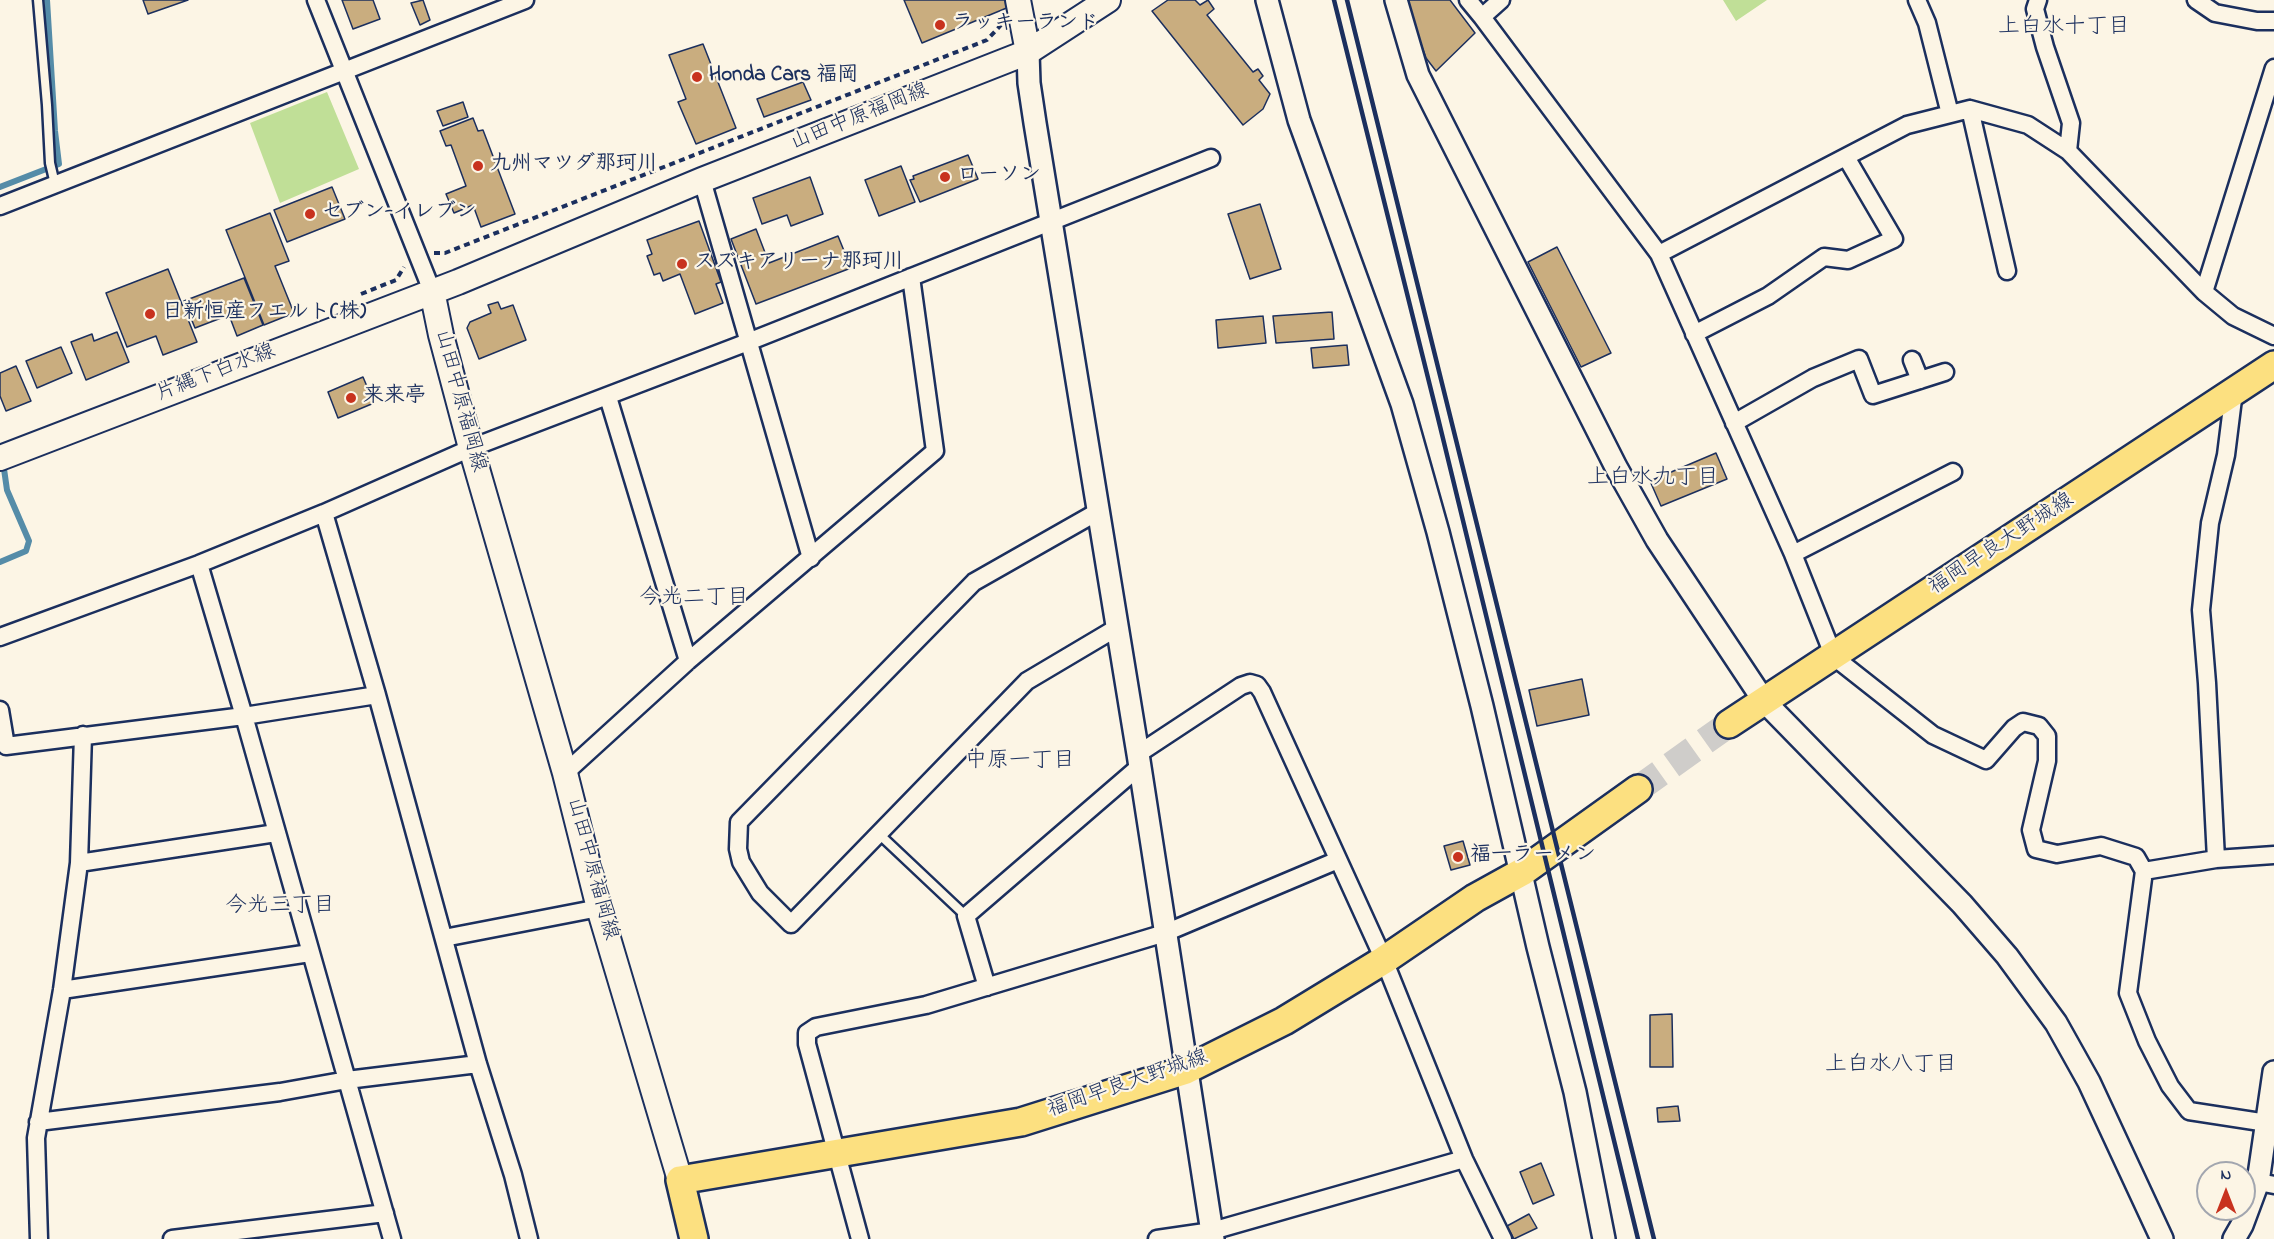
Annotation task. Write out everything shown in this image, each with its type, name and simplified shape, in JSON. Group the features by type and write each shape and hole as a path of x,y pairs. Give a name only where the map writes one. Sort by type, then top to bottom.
{"main road":[{"path":"1018,0 1028,52 1108,0"},
{"name":"山田中原福岡線","path":"680,1180 599,908 565,773 471,448 441,335 432,291 702,180 1028,52"},
{"name":"片縄下白水線","path":"5,456 432,291"},
{"name":"福岡早良大野城線","path":"1730,724 2274,365"},
{"name":"福岡早良大野城線","path":"680,1180 1022,1122 1186,1070 1284,1021 1384,960 1475,898 1522,872 1638,789"},
{"path":"680,1180 694,1239"}],"street":[{"path":"316,0 432,291"},
{"path":"0,206 54,179 344,71 525,0"},
{"path":"1267,0 1299,120 1402,404 1482,706 1575,1092 1604,1239"},
{"path":"1396,0 1418,75 1616,467 1657,540 1764,700 1954,896 2007,956 2056,1023 2089,1082 2162,1239"},
{"path":"1468,0 1659,254 1793,554 1834,657 1932,735 1986,760 2014,728 2023,722 2039,726 2047,736 2047,761 2031,830 2036,849 2057,854 2101,846 2136,857 2144,871 2128,993 2147,1041 2170,1086 2189,1111 2267,1124"},
{"path":"1482,17 1501,0"},
{"path":"1917,0 1927,23 1950,114"},
{"path":"2038,0 2035,9 2045,47 2071,123 2068,151"},
{"path":"2196,0 2215,13 2257,21 2274,21"},
{"path":"1028,52 1029,83 1118,627 1213,1235"},
{"path":"2205,292 2274,68"},
{"path":"1659,254 1907,125 1970,109 2028,125 2068,151 2205,292 2233,316 2274,336"},
{"path":"1970,109 2007,271"},
{"path":"1695,334 1768,296 1824,258 1848,260 1893,239 1846,157"},
{"path":"0,637 200,564 324,513 471,448 608,397 1211,158"},
{"path":"702,180 811,558"},
{"path":"565,773 688,661 935,451 911,277"},
{"path":"1734,423 1813,378 1859,359 1873,395 1945,372"},
{"path":"1912,360 1920,380"},
{"path":"2216,859 2201,610 2210,523 2226,455 2234,392"},
{"path":"608,397 688,661"},
{"path":"1793,554 1953,472"},
{"path":"1099,511 974,582 739,822 738,849 741,862 760,892 791,924 1027,681 1118,627"},
{"path":"324,513 377,695 478,1064 513,1174 529,1239"},
{"path":"200,564 392,1239"},
{"path":"987,987 966,916 1139,760 1241,686 1250,683 1257,685 1384,960 1464,1159 1503,1239"},
{"path":"0,710 6,746 244,717 377,695"},
{"path":"39,1239 36,1137 62,990 79,863 83,735"},
{"path":"79,863 276,833"},
{"path":"2144,871 2216,859 2274,855"},
{"path":"860,1239 807,1044 807,1033 816,1027 926,1005 1165,933 1338,860"},
{"path":"444,938 599,908"},
{"path":"62,990 309,953"},
{"path":"38,1122 280,1092 347,1080 478,1064"},
{"path":"2234,1239 2266,1184 2267,1124 2274,1072"},
{"path":"1157,1239 1213,1235 1464,1159"},
{"path":"172,1239 385,1213"}],"lane":[{"path":"38,0 50,163 54,179"},
{"path":"879,834 966,916"}],"path":[{"path":"424,252 445,253 987,40 1006,21"}],"green space":[{"path":"1723,0 1767,0 1736,21"},
{"path":"327,92 359,169 280,203 250,123"}],"building":[{"path":"143,0 188,0 148,14"},
{"path":"342,0 373,0 380,19 353,29"},
{"path":"423,0 430,20 420,25 411,3"},
{"name":"ラッキーランド","path":"904,0 1006,0 1009,7 922,43"},
{"path":"1168,0 1195,0 1200,5 1208,0 1214,9 1207,15 1253,72 1258,69 1263,76 1259,80 1270,94 1263,109 1243,125 1152,11"},
{"path":"1405,0 1450,0 1475,33 1436,71 1426,58"},
{"name":"Honda Cars 福岡","path":"703,44 736,128 696,144 678,102 686,99 669,55"},
{"path":"803,82 811,100 764,117 757,99"},
{"path":"463,102 468,117 443,126 437,111"},
{"name":"九州マツダ那珂川","path":"473,118 478,131 483,130 515,214 481,227 473,205 454,213 446,194 466,186 451,145 446,146 440,131"},
{"name":"ローソン","path":"968,155 978,179 920,202 910,180 914,179 913,176"},
{"path":"901,166 915,202 879,216 865,180"},
{"path":"810,177 823,214 791,226 787,215 762,224 753,198"},
{"name":"セブン-イレブン","path":"332,187 345,219 287,242 274,210"},
{"path":"1260,204 1281,269 1250,279 1228,214"},
{"path":"270,213 289,261 275,266 294,313 264,325 226,230"},
{"name":"スズキアリーナ那珂川","path":"699,221 721,282 716,284 723,303 695,314 680,274 663,281 660,273 654,275 647,256 652,254 647,240"},
{"path":"756,229 769,263 838,236 851,268 756,304 731,239"},
{"path":"1557,247 1611,353 1581,367 1528,262"},
{"name":"日新恒産フエルト(株)","path":"168,269 197,342 163,355 156,336 127,347 106,293"},
{"path":"244,278 263,325 237,336 229,315 195,328 184,301"},
{"path":"498,302 501,309 513,305 526,340 479,359 467,328 470,322 491,313 488,305"},
{"path":"1332,312 1334,339 1276,343 1273,316"},
{"path":"1263,316 1266,343 1218,348 1216,320"},
{"path":"117,332 129,362 86,380 71,342 92,334 94,341"},
{"path":"1347,345 1349,365 1313,368 1311,348"},
{"path":"61,347 72,373 37,388 26,361"},
{"path":"16,366 31,401 6,411 0,396 0,373"},
{"name":"来来亭","path":"363,377 374,403 338,418 328,392"},
{"path":"1716,453 1727,479 1661,506 1650,481"},
{"path":"1582,679 1589,715 1537,726 1529,690"},
{"path":"1463,841 1470,865 1451,870 1444,846"},
{"path":"1672,1014 1673,1067 1650,1067 1650,1015"},
{"path":"1678,1106 1680,1121 1658,1122 1657,1108"},
{"path":"1541,1163 1554,1195 1533,1204 1520,1172"},
{"path":"1529,1214 1537,1228 1514,1239 1507,1226"}],"waterway":[{"path":"0,187 59,164 47,0"},
{"path":"0,562 26,551 29,541 7,490 3,462"}],"tunnel":[{"path":"1638,789 1729,724"}],"railway":[{"path":"1334,0 1638,1239"},
{"path":"1347,0 1654,1239"}],"place":[{"name":"ラッキーランド","path":"940,25"},
{"name":"Honda Cars 福岡","path":"697,77"},
{"name":"九州マツダ那珂川","path":"478,166"},
{"name":"ローソン","path":"945,177"},
{"name":"セブン-イレブン","path":"310,214"},
{"name":"スズキアリーナ那珂川","path":"682,264"},
{"name":"日新恒産フエルト(株)","path":"150,314"},
{"name":"来来亭","path":"351,398"},
{"name":"福一ラーメン","path":"1458,857"}],"district":[{"name":"上白水十丁目","path":"2064,28"},
{"name":"上白水九丁目","path":"1653,479"},
{"name":"今光二丁目","path":"694,599"},
{"name":"中原一丁目","path":"1020,762"},
{"name":"今光三丁目","path":"280,907"},
{"name":"上白水八丁目","path":"1891,1066"}]}
